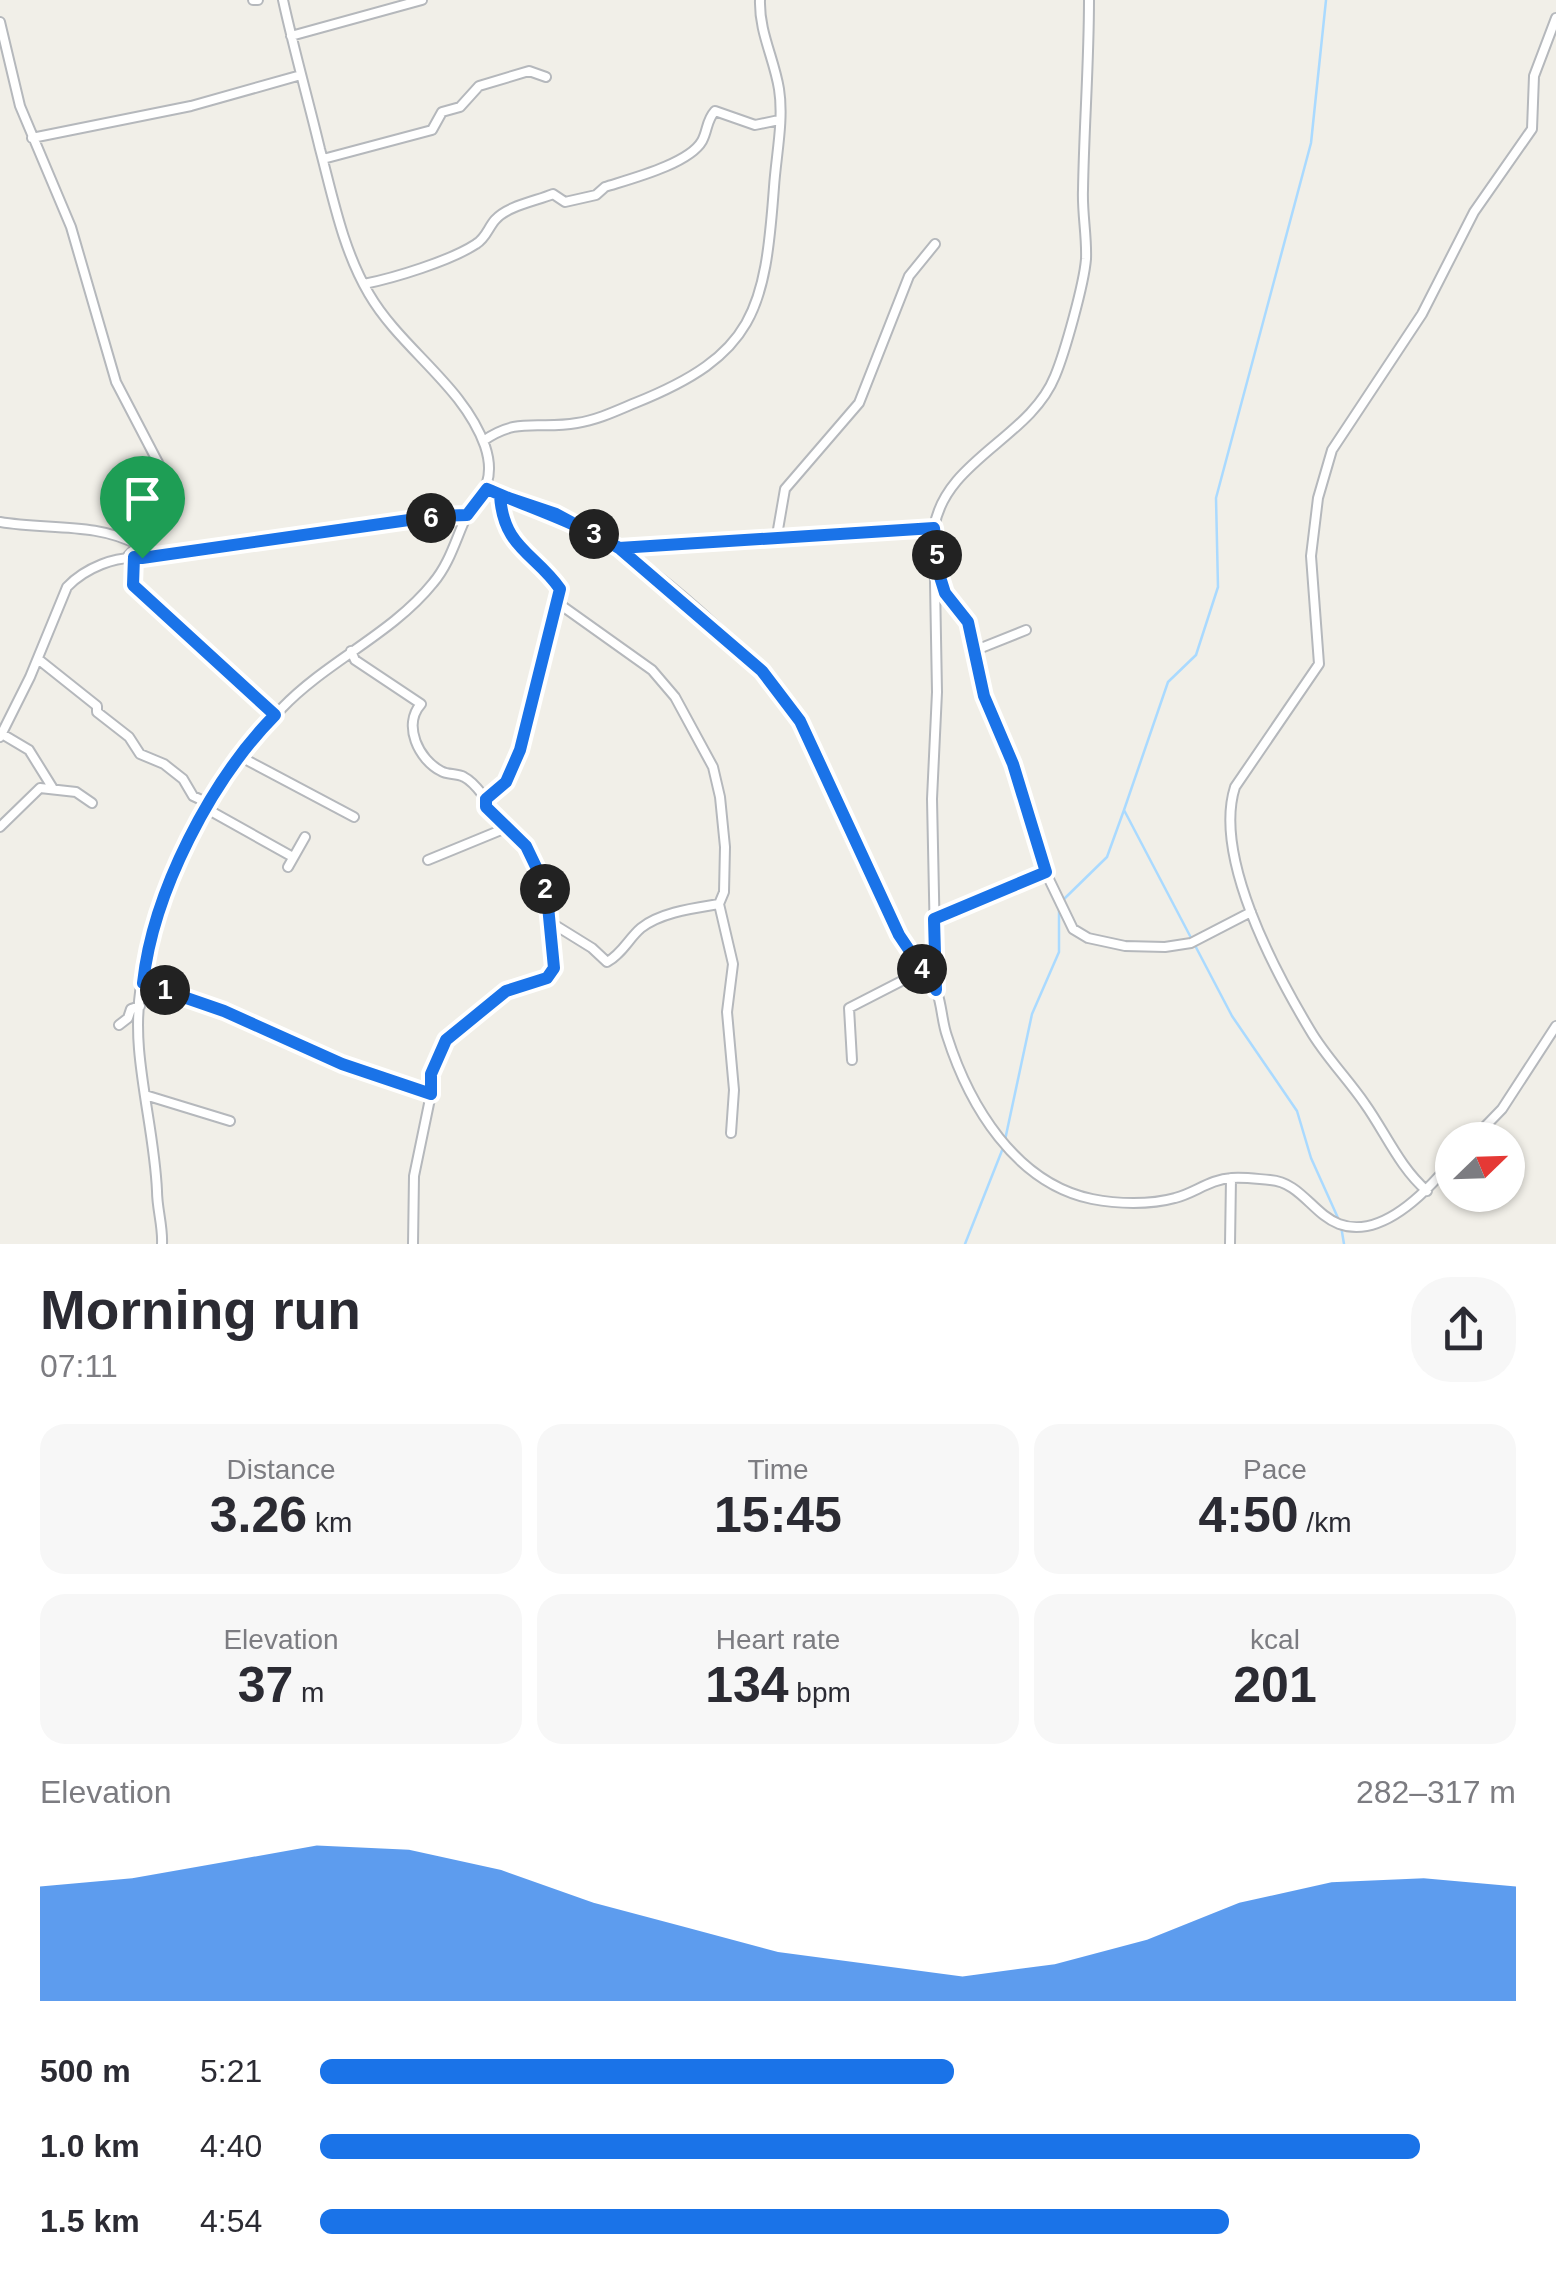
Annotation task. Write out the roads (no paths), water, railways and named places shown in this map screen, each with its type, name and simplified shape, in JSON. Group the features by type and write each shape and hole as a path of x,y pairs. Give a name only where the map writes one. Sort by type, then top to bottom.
{"street":[{"path":"162,1244 158,1165 139,1046 140,1006 174,874 238,756 301,688 352,652 430,587 453,550 467,515 487,489 490,462 483,441 444,381 380,310 364,284 343,235 283,0"},
{"path":"290,36 422,0"},
{"path":"483,441 510,425 562,425 600,417 670,389 716,362 755,313 763,285 780,91 761,25 760,0"},
{"path":"1089,0 1082,191 1086,260 1055,378 1026,417 971,466 936,514 934,919 936,990 947,1037 988,1124 1004,1146 1040,1176 1089,1199 1135,1203 1176,1198 1206,1183 1231,1178 1277,1180 1340,1224 1381,1221 1435,1181"},
{"path":"1426,1191 1411,1177 1364,1102 1310,1032 1251,912 1232,842 1228,808 1235,787 1319,664 1311,556 1323,475 1332,450 1422,314 1474,212 1532,129 1534,76 1556,18"},
{"path":"0,22 4,50 32,138 71,227 116,382 165,476 164,504 155,528 130,557 133,585 275,715"},
{"path":"323,159 432,130 442,112 460,107 480,86 529,71 546,77"},
{"path":"32,138 191,106 300,76"},
{"path":"364,284 399,276 481,242 497,216 521,206 553,194 565,202 596,195 606,187 679,160 702,141 706,122 715,111 755,125 779,120"},
{"path":"776,541 785,490 830,442 859,402 909,276 936,244"},
{"path":"487,489 556,514 619,548 762,671 800,721 899,935 936,990"},
{"path":"486,799 506,782 514,766 558,603 558,584 521,552 506,524 500,495"},
{"path":"52,787 29,750 1,733 38,659 66,587 75,578 130,557 467,515"},
{"path":"0,522 84,529 138,545"},
{"path":"619,548 934,532"},
{"path":"934,532 945,593 968,622 984,696 1013,764 1046,872 1073,929 1088,938 1125,946 1191,943 1251,912"},
{"path":"558,603 652,670 675,697 703,745 720,797 724,892 719,904 733,964 727,1012 734,1090 731,1133"},
{"path":"976,650 1026,630"},
{"path":"352,652 355,660 421,704 415,711 413,725 418,752 441,772 465,778 486,799 488,812 533,858 544,886 550,922 552,972 506,991 446,1040 431,1074 431,1094 414,1176 413,1244"},
{"path":"38,659 129,736 140,754 164,764 184,780 193,796 291,856"},
{"path":"238,756 354,816"},
{"path":"0,826 29,795 52,787 76,792 92,803"},
{"path":"428,860 506,828"},
{"path":"288,867 305,837"},
{"path":"934,919 1046,872"},
{"path":"550,922 608,962 641,928 674,914 719,904"},
{"path":"852,1060 850,1008 923,970"},
{"path":"143,983 224,1011 342,1064 431,1094"},
{"path":"119,1025 131,1009 140,1006"},
{"path":"1553,1029 1556,1046"},
{"path":"1489,1122 1502,1109 1553,1029"},
{"path":"145,1095 230,1121"},
{"path":"1411,1177 1412,1200"},
{"path":"1230,1244 1231,1178"}],"waterway":[{"path":"1326,0 1311,143 1216,498 1218,587 1196,655 1168,682 1124,810 1232,1016 1297,1111 1311,1158 1338,1218"},
{"path":"1063,900 1107,857 1124,810"},
{"path":"1005,1140 1032,1014 1059,952 1059,906"},
{"path":"965,1244 1003,1148"},
{"path":"1341,1226 1344,1244"}]}
